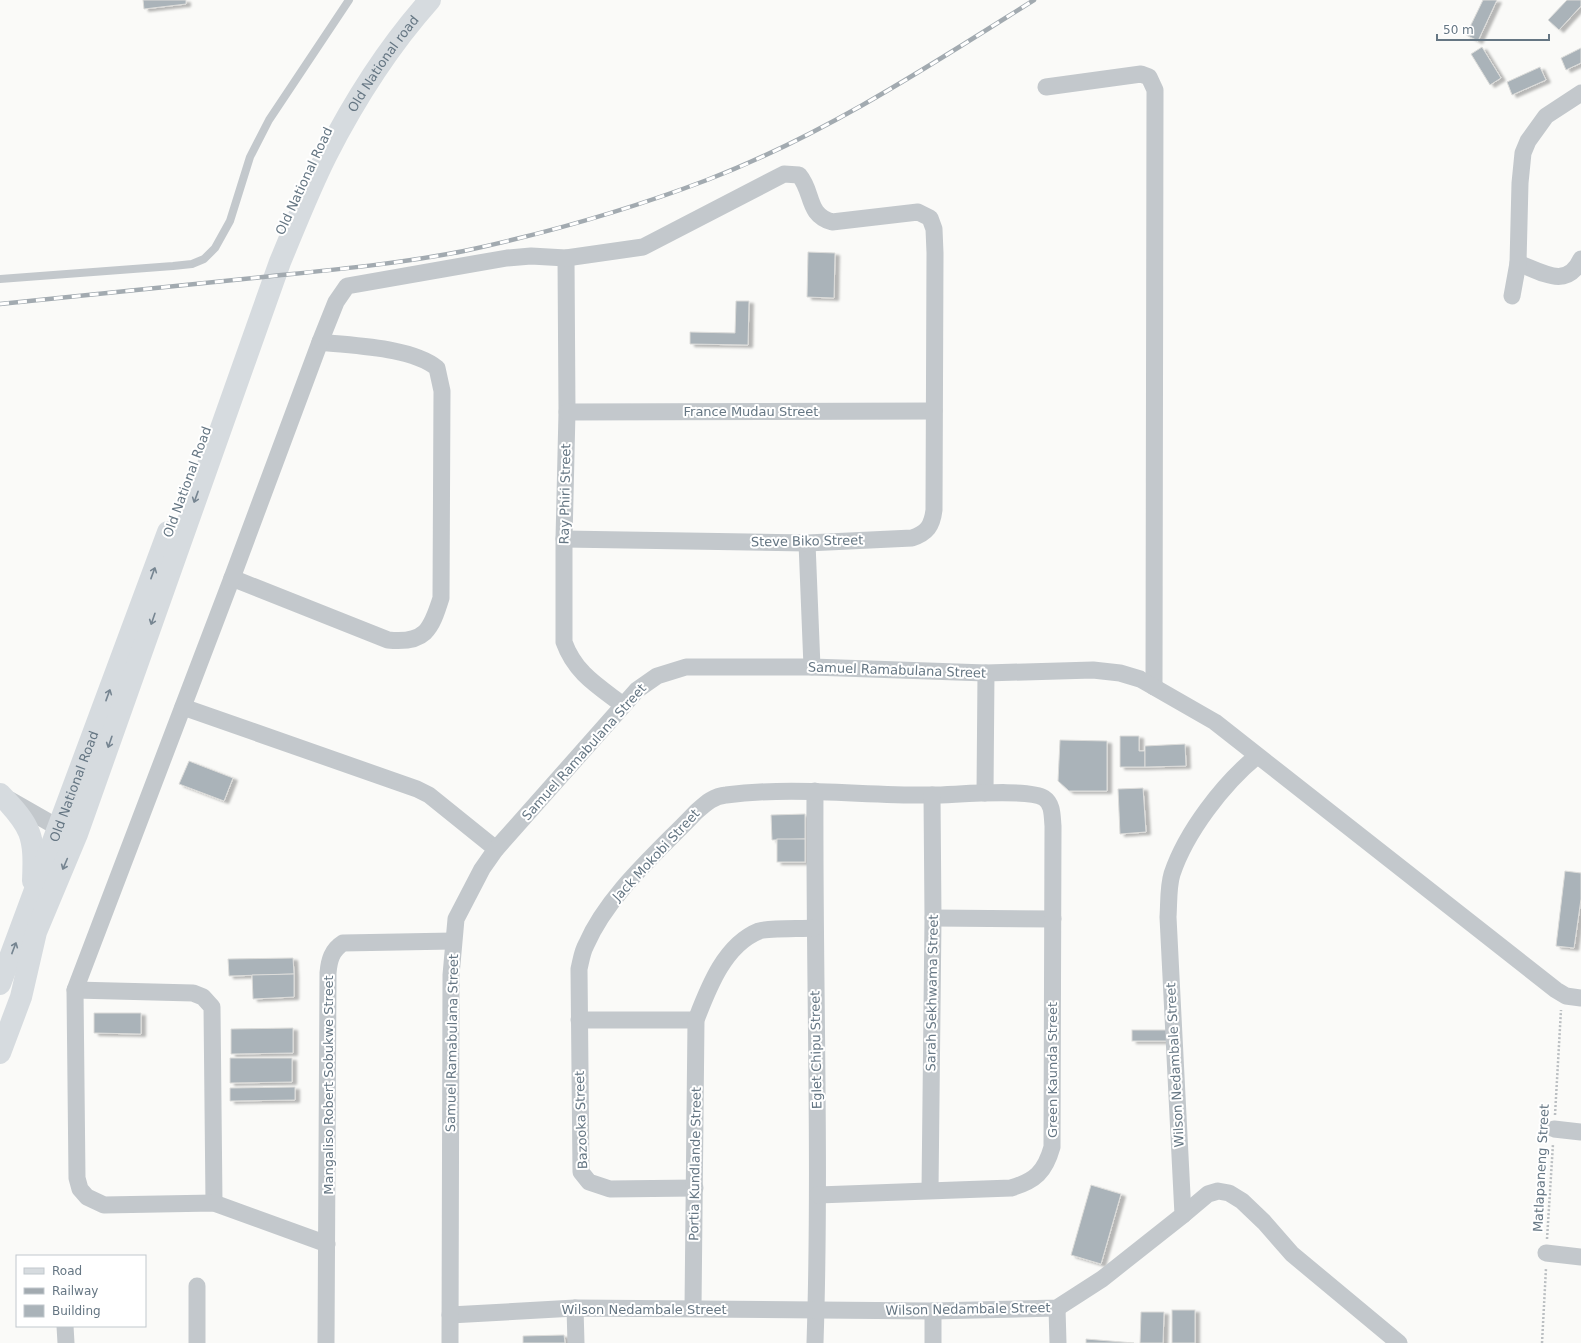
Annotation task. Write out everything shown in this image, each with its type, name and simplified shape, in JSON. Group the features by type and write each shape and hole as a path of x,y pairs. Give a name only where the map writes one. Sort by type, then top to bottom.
{"main road":[{"name":"Old National Road","path":"0,1054 21,997 36,932 68,831 309,165 343,100 385,35 413,0"},
{"name":"Old National road","path":"274,260 353,107 387,55 430,0"},
{"path":"0,794 22,818 34,846 33,882 30,906"},
{"name":"Old National Road","path":"0,984 30,906 68,831"}],"street":[{"path":"1046,87 1141,74 1149,77 1155,90 1154,687"},
{"path":"1512,296 1518,263 1520,183 1523,153 1528,142 1546,116 1581,93"},
{"name":"Steve Biko Street","path":"564,539 807,543 912,538 922,535 928,530 933,518 934,510 934,229 930,218 925,214 918,212 832,222 823,220 812,207 806,185 799,175 784,174 643,247 566,258"},
{"path":"327,1244 214,1203 104,1204 87,1197 80,1189 77,1178 75,990 336,302 347,286 507,258 531,256 566,258"},
{"name":"Ray Phiri Street","path":"566,258 567,412 564,539 564,642 568,653 579,670 623,705"},
{"path":"1518,263 1554,277 1564,278 1572,273 1581,259"},
{"path":"232,578 388,640 406,642 419,638 433,621 440,598 442,392 437,368 430,362 409,354 320,342"},
{"name":"France Mudau Street","path":"567,412 934,411"},
{"path":"807,543 812,667"},
{"name":"Samuel Ramabulana Street","path":"450,1343 452,975 456,920 473,883 496,849 637,690 648,682 669,671 686,667 812,667 986,673 1093,670 1120,673 1140,679 1215,722 1276,771 1572,997"},
{"path":"986,673 986,793"},
{"path":"183,707 417,789 428,795 496,849"},
{"name":"Wilson Nedambale Street","path":"450,1315 575,1308 932,1311 1057,1308 1102,1279 1183,1215 1168,917 1172,875 1186,843 1216,800 1231,780 1257,756"},
{"name":"Jack Mokobi Street","path":"579,1020 579,969 585,946 594,929 615,897 709,800 725,795 815,791 932,795 986,793"},
{"name":"Eglet Chipu Street","path":"815,791 814,928 818,1195 815,1343"},
{"name":"Green Kaunda Street","path":"818,1195 1011,1188 1026,1184 1038,1175 1048,1163 1052,1147 1054,919 1052,814 1049,802 1037,795 986,793"},
{"path":"0,794 68,831"},
{"name":"Sarah Sekhwama Street","path":"930,1190 933,918 932,795"},
{"path":"933,918 1054,919"},
{"path":"579,1020 696,1020 708,988 729,954 744,941 759,931 814,928"},
{"name":"Mangaliso Robert Sobukwe Street","path":"326,1343 328,973 333,952 343,943 454,941"},
{"path":"75,990 193,993 203,997 212,1007 214,1203"},
{"name":"Bazooka Street","path":"579,1020 580,1168 584,1177 589,1182 610,1189 695,1188"},
{"name":"Portia Kundlande Street","path":"693,1308 696,1020"},
{"path":"1554,1129 1581,1132"},
{"path":"1183,1215 1208,1194 1218,1191 1229,1193 1242,1201 1264,1222 1292,1254 1399,1343"},
{"path":"1546,1253 1581,1257"},
{"path":"197,1286 198,1343"},
{"path":"575,1308 576,1343"},
{"path":"1057,1308 1058,1343"},
{"path":"932,1311 933,1343"},
{"path":"65,1327 66,1343"}],"lane":[{"path":"0,279 173,266 192,264 204,259 215,248 230,221 250,156 269,120 350,0"}],"path":[{"name":"Matlapaneng Street","path":"1542,1343 1554,1129 1572,997"}],"building":[{"path":"143,0 186,0 186,4 144,9"},
{"path":"1483,0 1497,0 1478,41 1466,35"},
{"path":"1567,0 1581,0 1581,6 1559,30 1548,20"},
{"path":"1482,47 1501,78 1490,85 1471,54"},
{"path":"1581,48 1581,63 1566,70 1561,58"},
{"path":"1540,67 1546,80 1512,95 1507,82"},
{"path":"808,252 835,253 834,298 807,297"},
{"path":"736,301 749,301 748,345 690,344 690,332 735,333"},
{"path":"1120,736 1139,736 1139,751 1145,751 1145,767 1120,767"},
{"path":"1060,740 1107,741 1107,791 1069,791 1058,781"},
{"path":"1185,744 1186,766 1145,767 1145,746"},
{"path":"189,761 233,778 224,801 179,784"},
{"path":"1143,788 1146,832 1120,834 1118,789"},
{"path":"805,814 805,839 772,840 771,815"},
{"path":"777,839 805,839 805,862 777,862"},
{"path":"1565,871 1581,873 1581,899 1574,948 1556,946"},
{"path":"293,958 294,974 229,976 228,959"},
{"path":"294,974 294,997 253,999 252,975"},
{"path":"94,1013 141,1013 141,1034 94,1033"},
{"path":"293,1028 293,1053 231,1054 231,1029"},
{"path":"1132,1030 1169,1030 1169,1041 1132,1041"},
{"path":"230,1058 292,1058 292,1082 230,1083"},
{"path":"295,1087 295,1100 230,1101 230,1088"},
{"path":"1091,1185 1121,1194 1101,1264 1071,1255"},
{"path":"1172,1310 1195,1310 1195,1343 1172,1343"},
{"path":"1141,1312 1164,1312 1163,1343 1140,1343"},
{"path":"564,1335 565,1343 523,1343 523,1336"},
{"path":"1086,1339 1134,1343 1086,1343"}],"railway":[{"path":"0,304 414,260 464,251 557,229 617,211 707,180 793,142 875,98 1034,0"}]}
